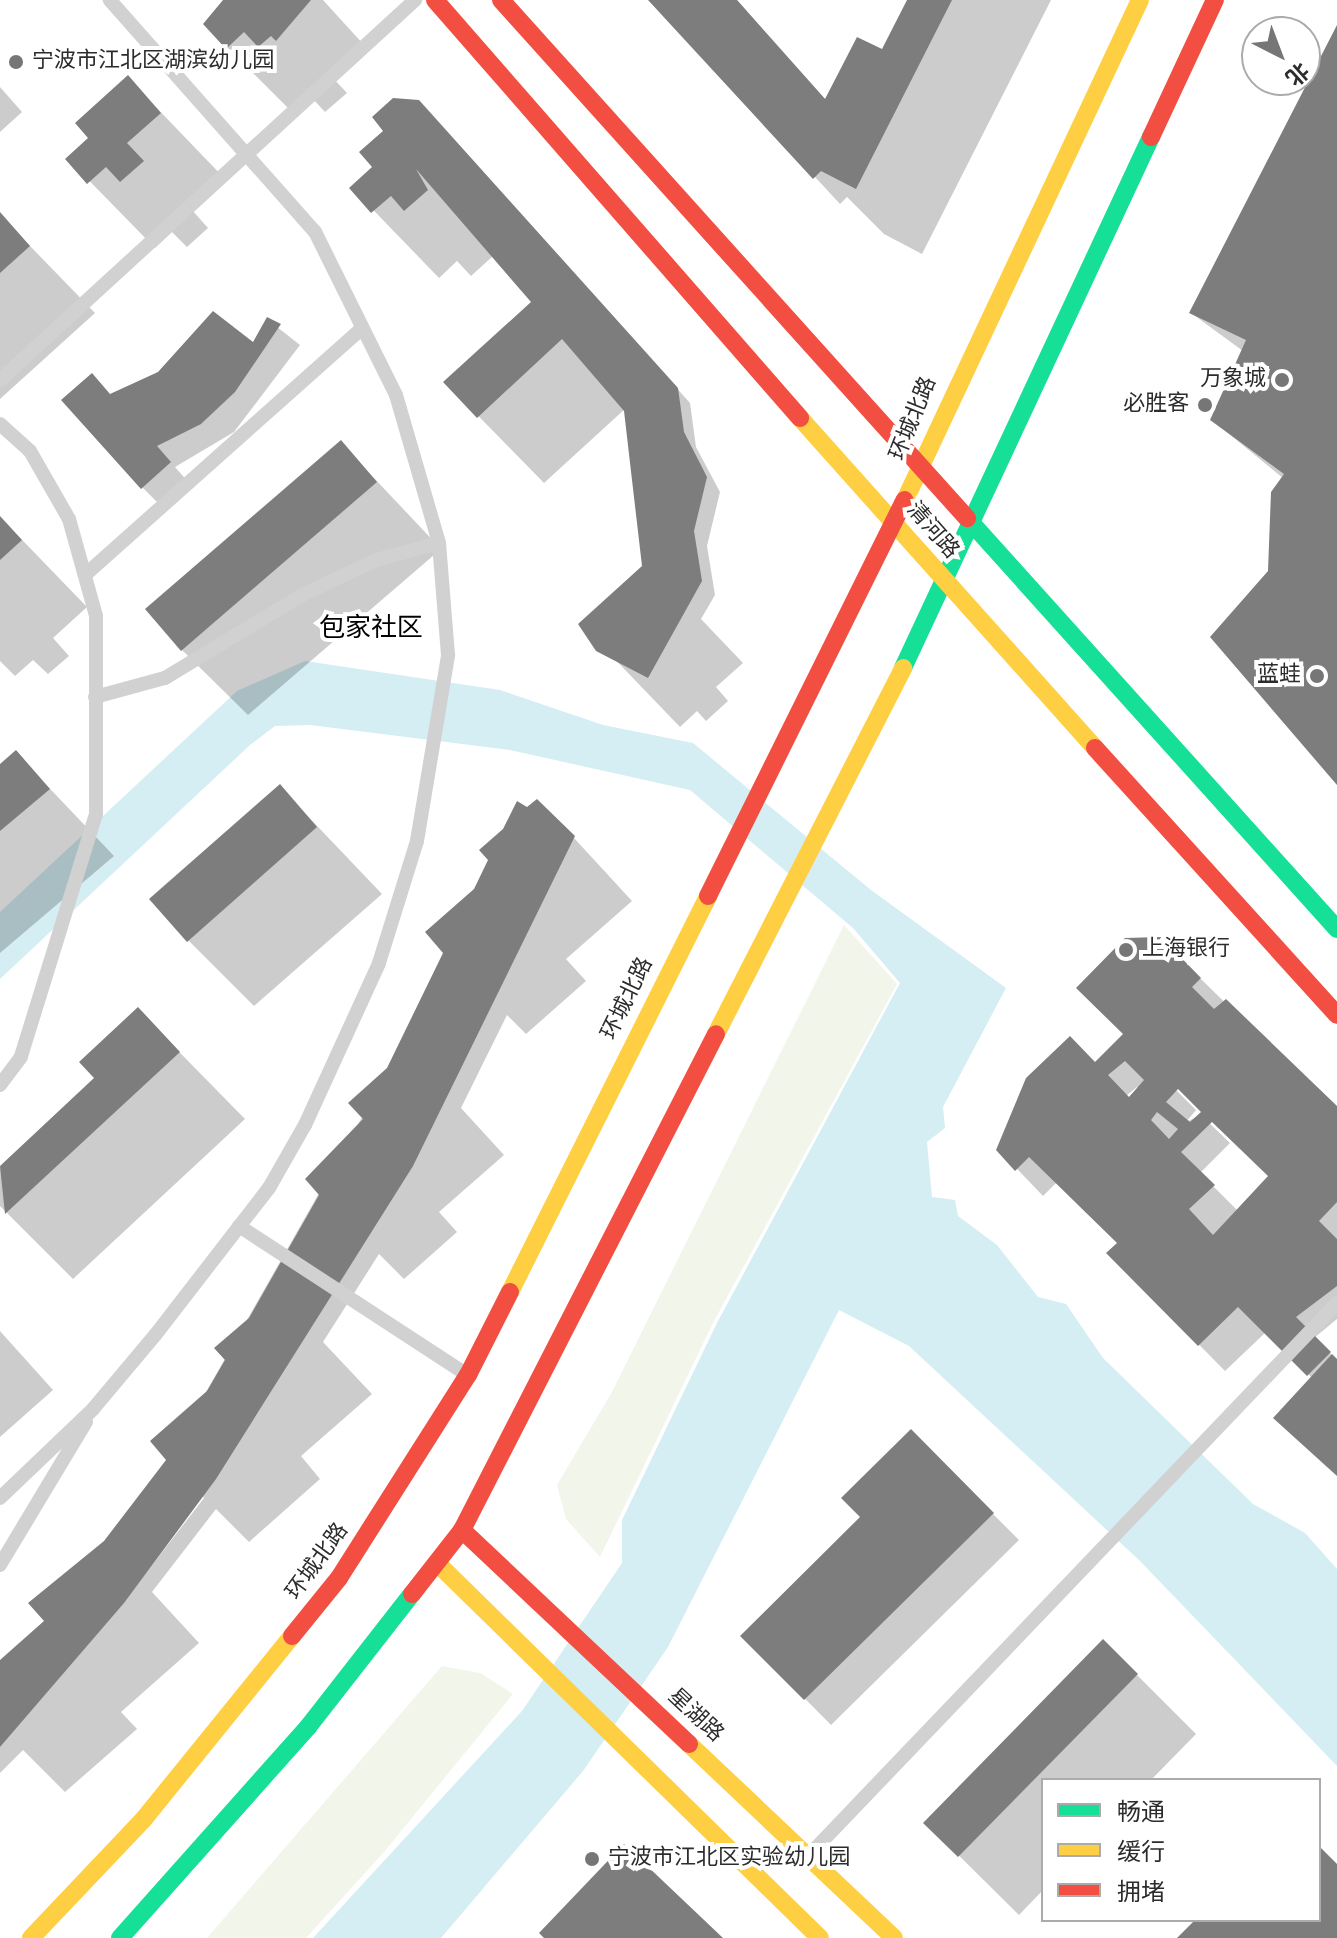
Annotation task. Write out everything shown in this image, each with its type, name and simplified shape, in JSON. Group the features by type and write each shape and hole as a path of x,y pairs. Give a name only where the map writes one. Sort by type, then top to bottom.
{"main road":[{"name":"清河路","path":"435,0 945,583 1337,1015"},
{"name":"清河路","path":"501,0 969,527 1337,929"},
{"name":"环城北路","path":"31,1938 143,1820 339,1578 468,1375 894,523 1140,0"},
{"path":"120,1938 308,1727 462,1530 945,583 1215,0"},
{"name":"星湖路","path":"462,1530 894,1938"},
{"path":"437,1563 820,1938"}],"lane":[{"path":"0,1498 93,1409 239,1226 305,1125 379,963 417,841 438,741 448,655 439,543 396,395 315,232 249,153 110,0"},
{"path":"0,380 415,0"},
{"path":"85,575 362,328"},
{"path":"0,424 30,451 69,519 96,616 96,814 63,936 21,1057 0,1085"},
{"path":"95,697 165,678 302,595 376,560 439,543"},
{"path":"239,1226 468,1375"},
{"path":"808,1857 1337,1303"},
{"path":"0,1565 93,1409"}],"shaded area":[{"path":"844,925 897,984 713,1323 600,1557 566,1519 557,1485 612,1392"},
{"path":"442,1666 480,1673 513,1694 384,1852 306,1938 207,1938"}],"water":[{"path":"305,661 500,690 603,725 693,743 871,890 1006,988 943,1107 945,1128 927,1142 932,1197 955,1200 958,1216 997,1245 1038,1297 1066,1304 1103,1358 1253,1504 1305,1533 1337,1569 1337,1766 1139,1560 909,1346 839,1310 668,1647 583,1771 441,1938 313,1938 522,1711 622,1563 622,1520 717,1323 900,983 853,928 690,790 510,750 310,725 275,726 250,745 0,979 0,912 237,691"}],"building":[{"path":"223,0 311,0 276,41 271,36 258,47 244,32 226,49 203,24"},
{"path":"648,0 737,0 825,99 857,37 882,49 907,0 952,0 856,189 821,171 813,179"},
{"name":"万象城","path":"1337,25 1337,785 1210,637 1268,571 1271,492 1284,474 1210,420 1246,340 1189,313 1301,96 1321,96 1321,56"},
{"path":"128,75 161,113 127,143 144,161 120,182 106,167 87,184 65,159 88,138 75,123"},
{"path":"393,98 419,100 678,388 684,432 707,477 694,531 702,581 648,678 596,651 578,624 642,566 624,411 562,339 477,418 443,382 531,302 416,169 428,190 404,211 391,196 371,213 349,188 372,167 359,152 383,131 372,117"},
{"path":"0,212 30,246 0,273"},
{"path":"213,311 253,342 267,317 281,324 235,392 201,424 157,446 171,462 141,489 61,400 92,373 110,394 158,372"},
{"path":"341,440 377,482 181,651 145,609"},
{"path":"0,516 22,540 0,560"},
{"path":"16,750 50,789 0,831 0,764"},
{"path":"280,784 317,827 187,942 149,899"},
{"path":"537,799 575,836 413,1166 216,1479 124,1603 0,1747 0,1660 44,1621 28,1603 104,1541 166,1460 150,1441 207,1391 225,1360 214,1348 249,1318 319,1195 305,1179 363,1119 348,1103 387,1068 443,953 425,932 474,889 488,860 479,850 503,829 517,801 527,807"},
{"path":"1161,937 1201,978 1192,987 1214,1009 1226,999 1337,1106 1337,1202 1319,1221 1337,1239 1337,1286 1296,1317 1331,1352 1307,1376 1238,1307 1198,1346 1106,1253 1117,1243 1029,1157 1015,1171 996,1150 1026,1078 1070,1036 1095,1062 1123,1034 1076,988 1125,938","holes":["1125,1061 1144,1080 1129,1097 1108,1075","1178,1089 1201,1112 1190,1122 1166,1102","1157,1112 1178,1129 1169,1139 1151,1120","1212,1122 1268,1176 1213,1235 1189,1209 1215,1185 1181,1152"]},
{"path":"138,1007 180,1052 5,1214 0,1166 94,1078 79,1062"},
{"path":"1332,1354 1337,1359 1337,1476 1273,1418"},
{"path":"911,1429 994,1513 804,1700 740,1636 860,1517 841,1498"},
{"path":"1103,1639 1138,1674 958,1857 923,1823"},
{"path":"624,1844 723,1938 544,1938 539,1933"},
{"path":"1321,1848 1337,1864 1337,1938 1177,1938 1193,1922 1321,1922"}],"traffic: fast":[{"path":"903,668 1151,137"},
{"path":"967,518 1337,929"},
{"path":"120,1938 308,1727 412,1594"}],"traffic: slow":[{"path":"905,500 1140,0"},
{"path":"800,418 1095,748"},
{"path":"716,1034 903,668"},
{"path":"510,1292 708,896"},
{"path":"437,1563 820,1938"},
{"path":"31,1938 143,1820 292,1636"},
{"path":"689,1744 894,1938"}],"traffic: jam":[{"path":"435,0 800,418"},
{"path":"501,0 967,518"},
{"path":"1151,137 1215,0"},
{"path":"708,896 905,500"},
{"path":"1095,748 1337,1015"},
{"path":"412,1594 462,1530 716,1034"},
{"path":"292,1636 339,1578 468,1375 510,1292"},
{"path":"462,1530 689,1744"}],"place":[{"name":"宁波市江北区湖滨幼儿园","path":"16,62"},
{"name":"万象城","path":"1282,380"},
{"name":"必胜客","path":"1205,405"},
{"name":"蓝蛙","path":"1317,676"},
{"name":"上海银行","path":"1126,950"},
{"name":"宁波市江北区实验幼儿园","path":"592,1859"}],"district":[{"name":"包家社区","path":"371,630"}]}
